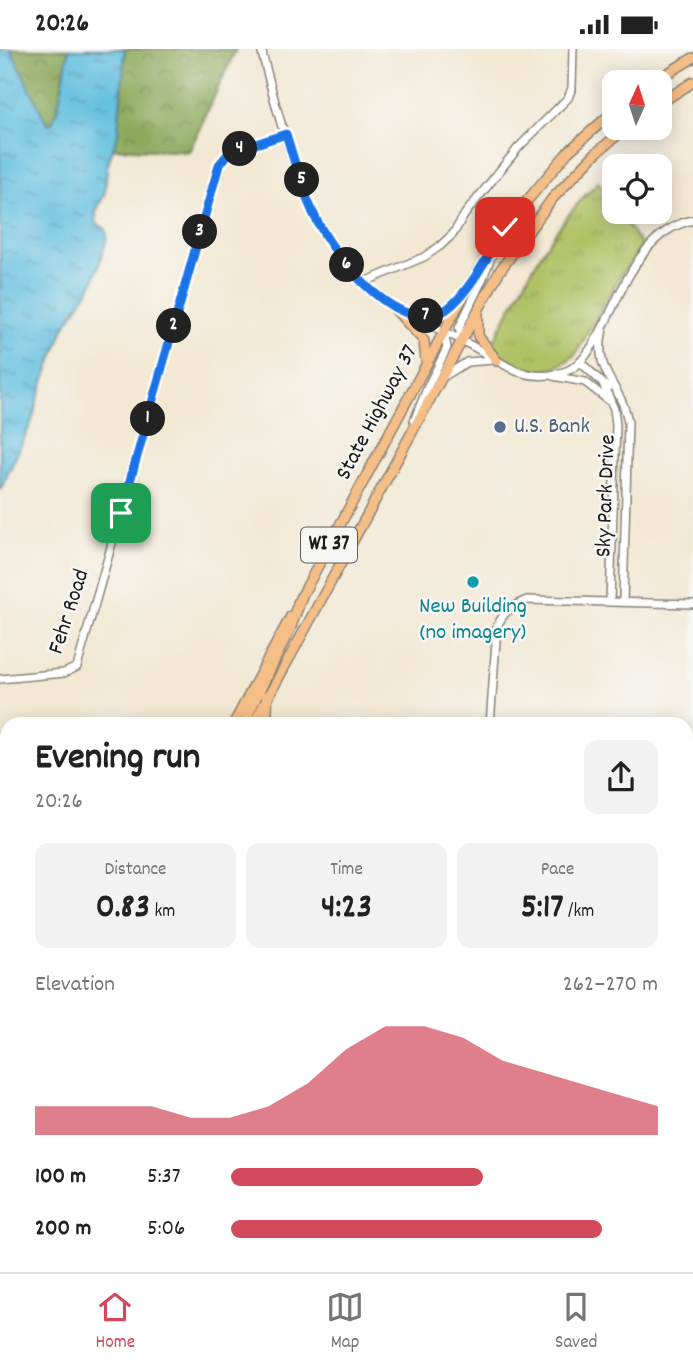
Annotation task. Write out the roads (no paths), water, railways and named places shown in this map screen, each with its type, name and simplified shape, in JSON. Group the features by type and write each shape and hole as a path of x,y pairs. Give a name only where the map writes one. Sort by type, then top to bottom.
{"highway":[{"path":"247,717 290,628 301,597"},
{"path":"267,697 267,717"}],"main road":[{"path":"672,71 693,58"},
{"path":"672,95 693,82"},
{"name":"State Highway 37","path":"237,717 466,291 496,241 514,213 558,163 602,122"},
{"name":"State Highway 37","path":"257,717 507,259 552,199 612,140"},
{"path":"392,306 424,341 426,366"},
{"path":"478,309 478,336 497,361"}],"street":[{"name":"Sky Park Drive","path":"261,49 286,134 321,229 362,283 392,306 497,361 524,374 549,375 585,382 611,403"},
{"path":"362,283 424,257 453,234 465,214 518,148 568,98 572,88 573,49"},
{"name":"Fehr Road","path":"0,679 64,673 77,667 219,165 229,153 286,134"},
{"path":"549,375 563,372 580,362 637,263 662,234 693,220"},
{"path":"461,340 459,328 488,267 496,241"},
{"path":"408,314 428,316 439,313 466,291"},
{"name":"Sky Park Drive","path":"605,321 600,355 603,368 627,413 628,422 624,602"},
{"path":"406,445 425,392 447,348 444,332"},
{"path":"443,377 467,362 497,361"},
{"name":"Sky Park Drive","path":"580,362 617,395"},
{"name":"Sky Park Drive","path":"604,386 616,425 610,601"},
{"path":"491,717 497,627 502,615 514,605 527,600 693,604"}],"water":[{"path":"0,49 11,49 47,124 52,123 58,108 69,49 125,49 118,133 107,167 105,192 96,212 96,222 106,230 107,239 93,283 64,328 33,419 0,491"}],"place":[{"name":"U.S. Bank","path":"500,427"},
{"name":"New Building (no imagery)","path":"473,582"}]}
